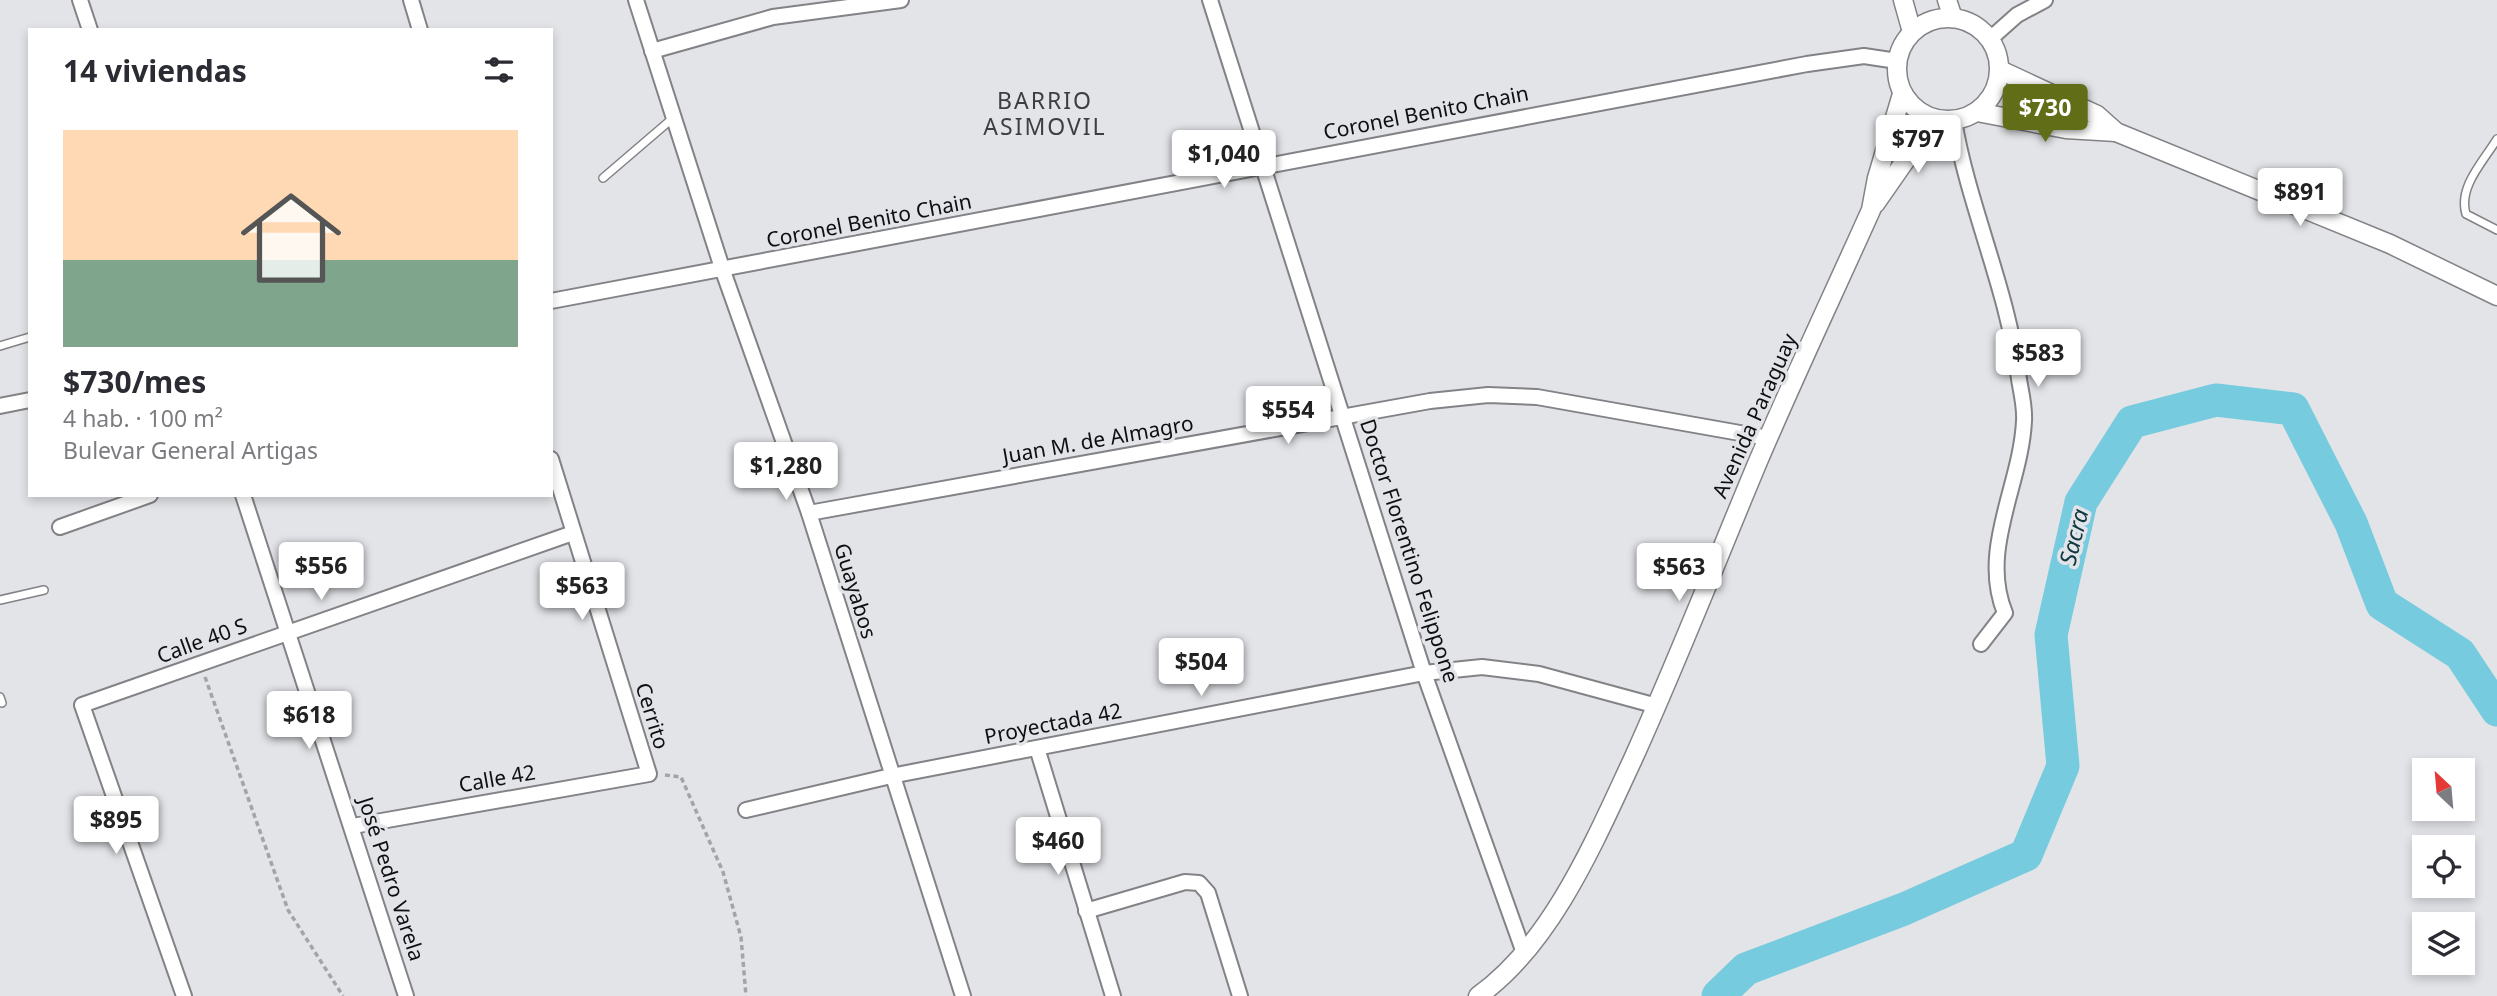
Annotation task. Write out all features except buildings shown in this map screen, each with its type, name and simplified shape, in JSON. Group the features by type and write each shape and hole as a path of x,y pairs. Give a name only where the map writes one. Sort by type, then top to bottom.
{"street":[{"path":"80,0 89,28"},
{"path":"411,0 419,28"},
{"name":"Guayabos","path":"636,0 723,271 809,513 963,996"},
{"path":"652,51 773,17 901,0"},
{"name":"Doctor Florentino Felippone","path":"1210,0 1424,673 1524,953"},
{"path":"1903,0 1912,32"},
{"path":"1947,0 1953,18"},
{"path":"1990,39 2017,15 2045,0"},
{"path":"1948,121 1919,112 1902,94 1896,72 1897,61 1912,32 1931,21 1953,18 1974,24 1990,39 2000,70 1994,94 1977,112"},
{"name":"Coronel Benito Chain","path":"553,301 723,271 1264,164 1843,58 1864,56 1897,61"},
{"path":"2000,70 2098,115 2116,132"},
{"name":"Avenida Paraguay","path":"1478,996 1524,953 1562,898 1597,838 1657,706 1768,438 1871,210 1877,178 1902,94"},
{"path":"1871,210 1914,148 1948,121 1977,112 2066,129 2116,132 2390,244 2497,296"},
{"path":"1948,121 2014,340 2024,420 1996,561 1997,593 2005,613 1981,644"},
{"name":"Juan M. de Almagro","path":"809,513 1430,401 1488,395 1538,397 1768,438"},
{"path":"0,405 28,400"},
{"name":"Cerrito","path":"553,466 649,774"},
{"path":"60,527 144,497"},
{"name":"José Pedro Varela","path":"244,497 406,996"},
{"name":"Calle 40 S","path":"184,996 82,705 573,533"},
{"name":"Proyectada 42","path":"746,810 891,776 1424,673 1482,667 1539,674 1657,706"},
{"path":"1037,748 1112,996"},
{"name":"Calle 42","path":"352,827 649,774"},
{"path":"1086,911 1185,882 1199,883 1208,893 1240,996"}],"lane":[{"path":"603,178 673,118"},
{"path":"2497,139 2465,190 2463,203 2466,214 2497,230"},
{"path":"0,346 28,338"},
{"path":"0,600 44,590"}],"path":[{"path":"201,665 288,910 344,996"},
{"name":"Cerrito","path":"649,774 681,777 723,872 741,937 746,996"}],"waterway":[{"name":"Sacra","path":"1718,996 1746,969 1904,909 2026,855 2063,766 2051,635 2081,502 2132,422 2216,400 2293,409 2351,523 2382,604 2460,654 2497,710"}],"district":[{"name":"BARRIO ASIMOVIL","path":"1045,114"}]}
